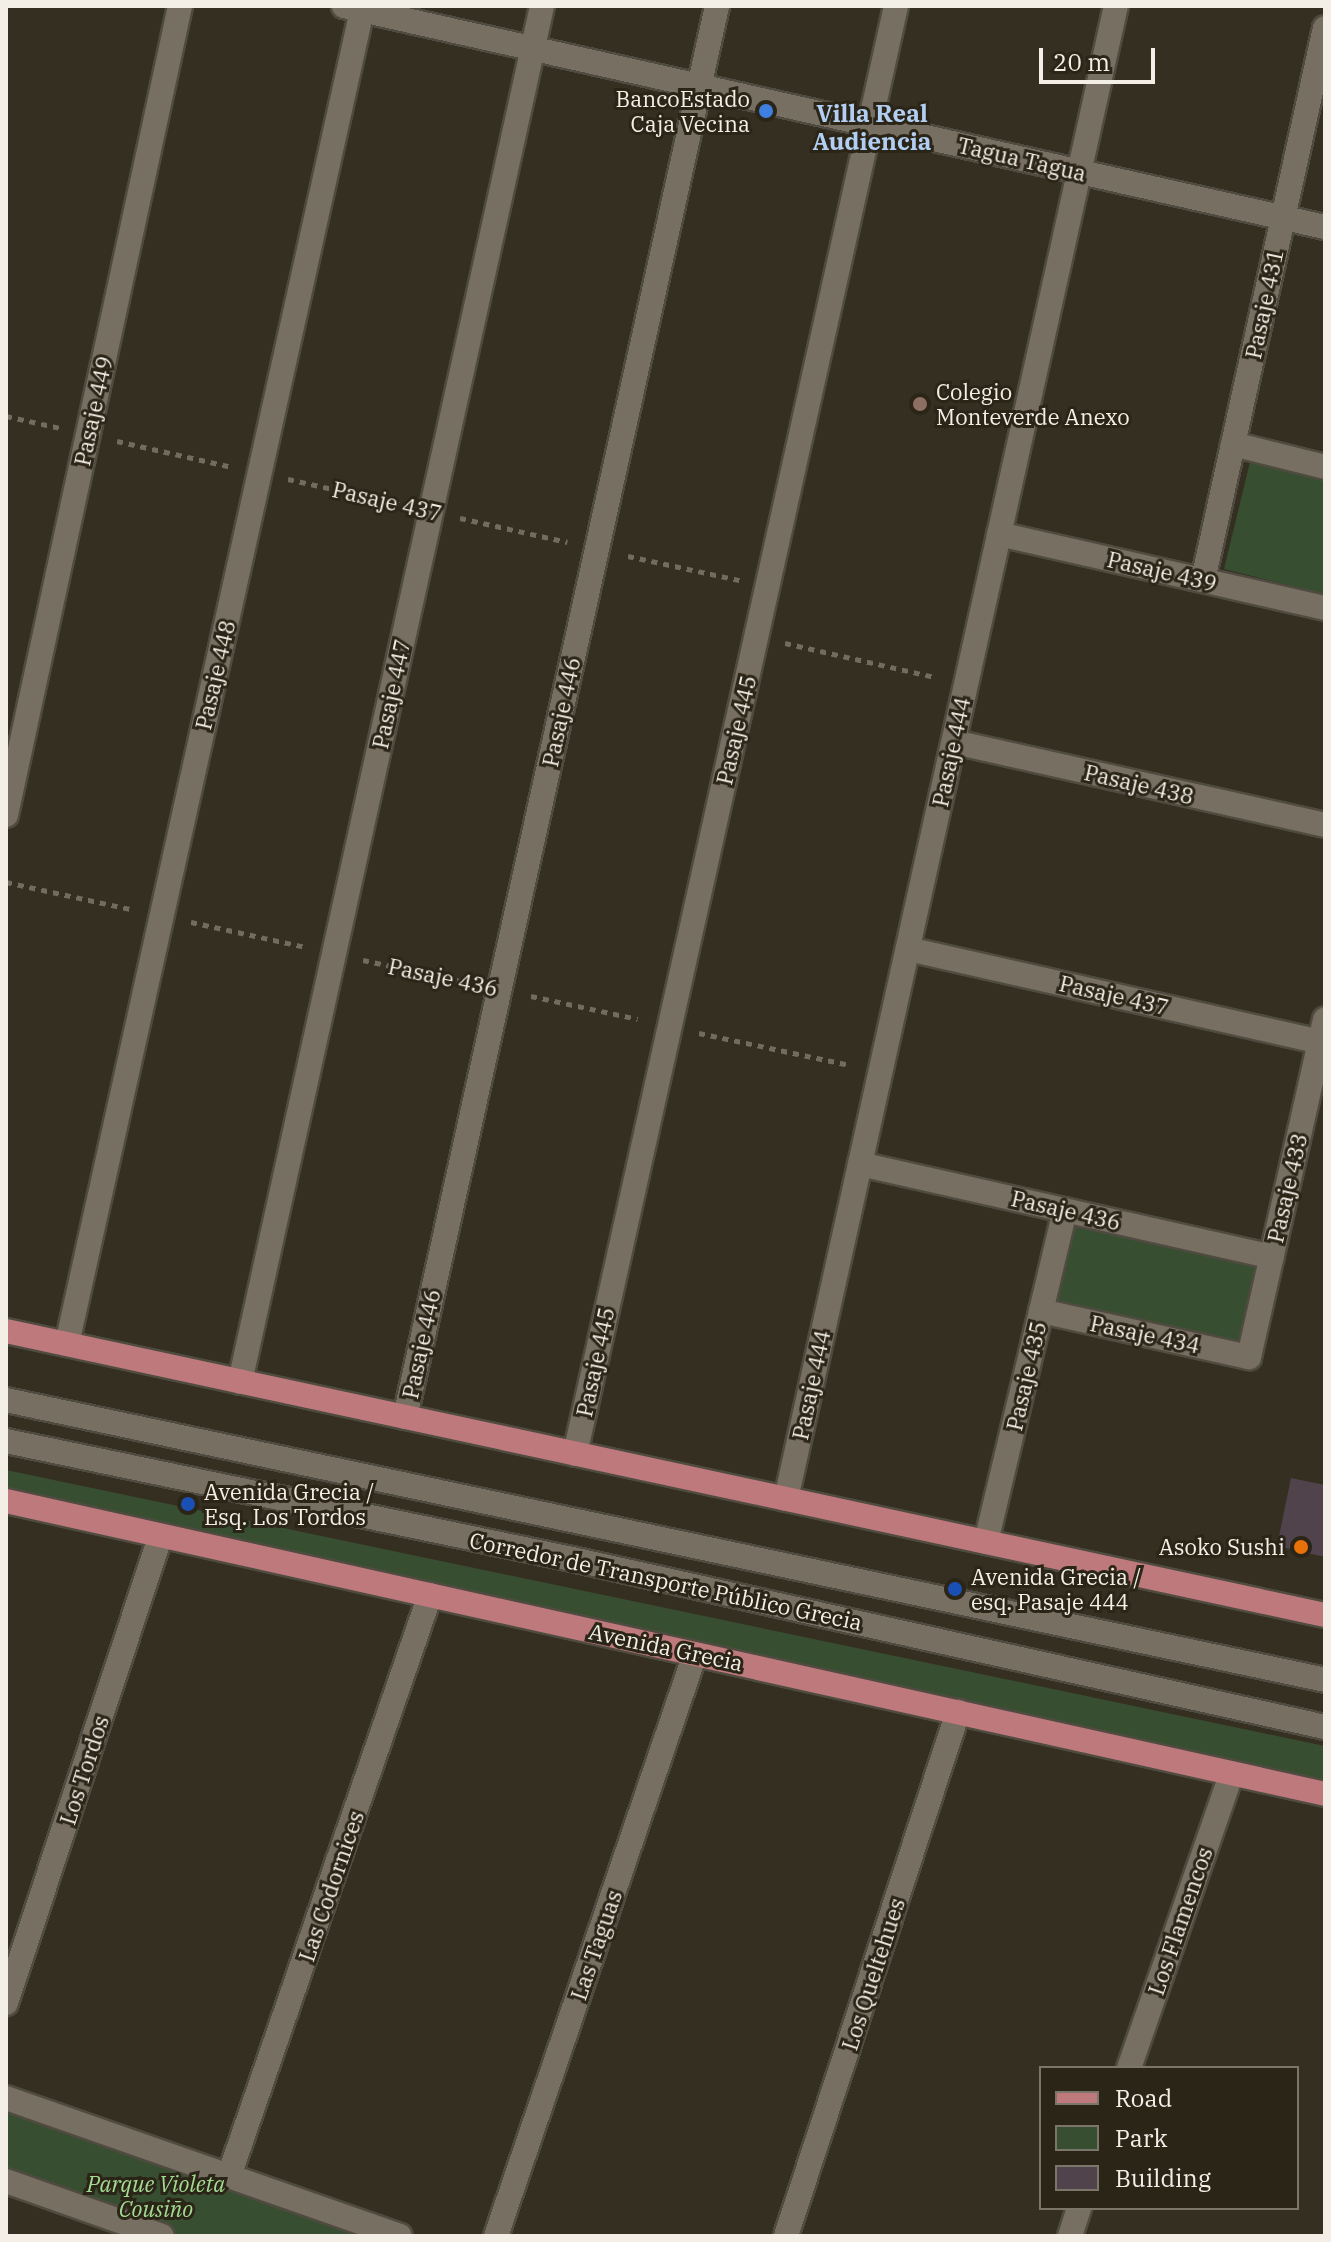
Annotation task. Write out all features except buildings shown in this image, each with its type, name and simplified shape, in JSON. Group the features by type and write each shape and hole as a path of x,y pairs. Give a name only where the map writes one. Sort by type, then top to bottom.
{"main road":[{"path":"6,1331 1325,1615"},
{"name":"Avenida Grecia","path":"6,1501 1325,1794"}],"street":[{"name":"Pasaje 449","path":"6,815 180,6"},
{"name":"Pasaje 447","path":"240,1382 542,6"},
{"name":"Pasaje 446","path":"405,1417 717,6"},
{"name":"Pasaje 445","path":"575,1454 896,6"},
{"name":"Pasaje 444","path":"786,1499 1116,6"},
{"name":"Tagua Tagua","path":"356,7 1325,227"},
{"name":"Pasaje 448","path":"67,1344 260,473 356,7"},
{"name":"Pasaje 431","path":"1203,580 1325,28"},
{"path":"1233,444 1325,467"},
{"name":"Pasaje 439","path":"999,534 1325,608"},
{"name":"Pasaje 438","path":"954,742 1325,825"},
{"name":"Pasaje 437","path":"908,949 1322,1031"},
{"name":"Pasaje 433","path":"1249,1357 1322,1031"},
{"name":"Pasaje 436","path":"860,1164 1272,1257"},
{"name":"Pasaje 435","path":"986,1542 1065,1210"},
{"name":"Pasaje 434","path":"1041,1311 1249,1357"},
{"name":"Corredor de Transporte Público Grecia","path":"6,1400 1325,1680"},
{"name":"Corredor de Transporte Público Grecia","path":"6,1441 572,1559 1325,1727"},
{"name":"Los Tordos","path":"6,2003 160,1536"},
{"name":"Las Codornices","path":"229,2176 430,1595"},
{"name":"Las Taguas","path":"496,2236 695,1654"},
{"name":"Los Queltehues","path":"786,2236 958,1712"},
{"name":"Los Flamencos","path":"1130,2066 1232,1773"},
{"path":"6,2098 399,2236"},
{"path":"6,2181 162,2236"},
{"path":"1070,2236 1078,2210"}],"path":[{"name":"Pasaje 437","path":"6,416 768,587"},
{"path":"757,636 966,684"},
{"name":"Pasaje 436","path":"6,882 880,1072"}],"green space":[{"path":"1250,462 1325,480 1325,594 1224,569"},
{"path":"1073,1223 1258,1266 1239,1348 1054,1305"},
{"path":"6,1470 1325,1746 1325,1781 6,1493"},
{"name":"Parque Violeta Cousiño","path":"6,2105 379,2236 164,2236 6,2178"}],"place":[{"name":"BancoEstado Caja Vecina","path":"766,111"},
{"name":"Colegio Monteverde Anexo","path":"920,404"},
{"name":"Avenida Grecia / Esq. Los Tordos","path":"188,1504"},
{"name":"Asoko Sushi","path":"1301,1547"},
{"name":"Avenida Grecia / esq. Pasaje 444","path":"955,1589"}],"district":[{"name":"Villa Real Audiencia","path":"872,128"}]}
